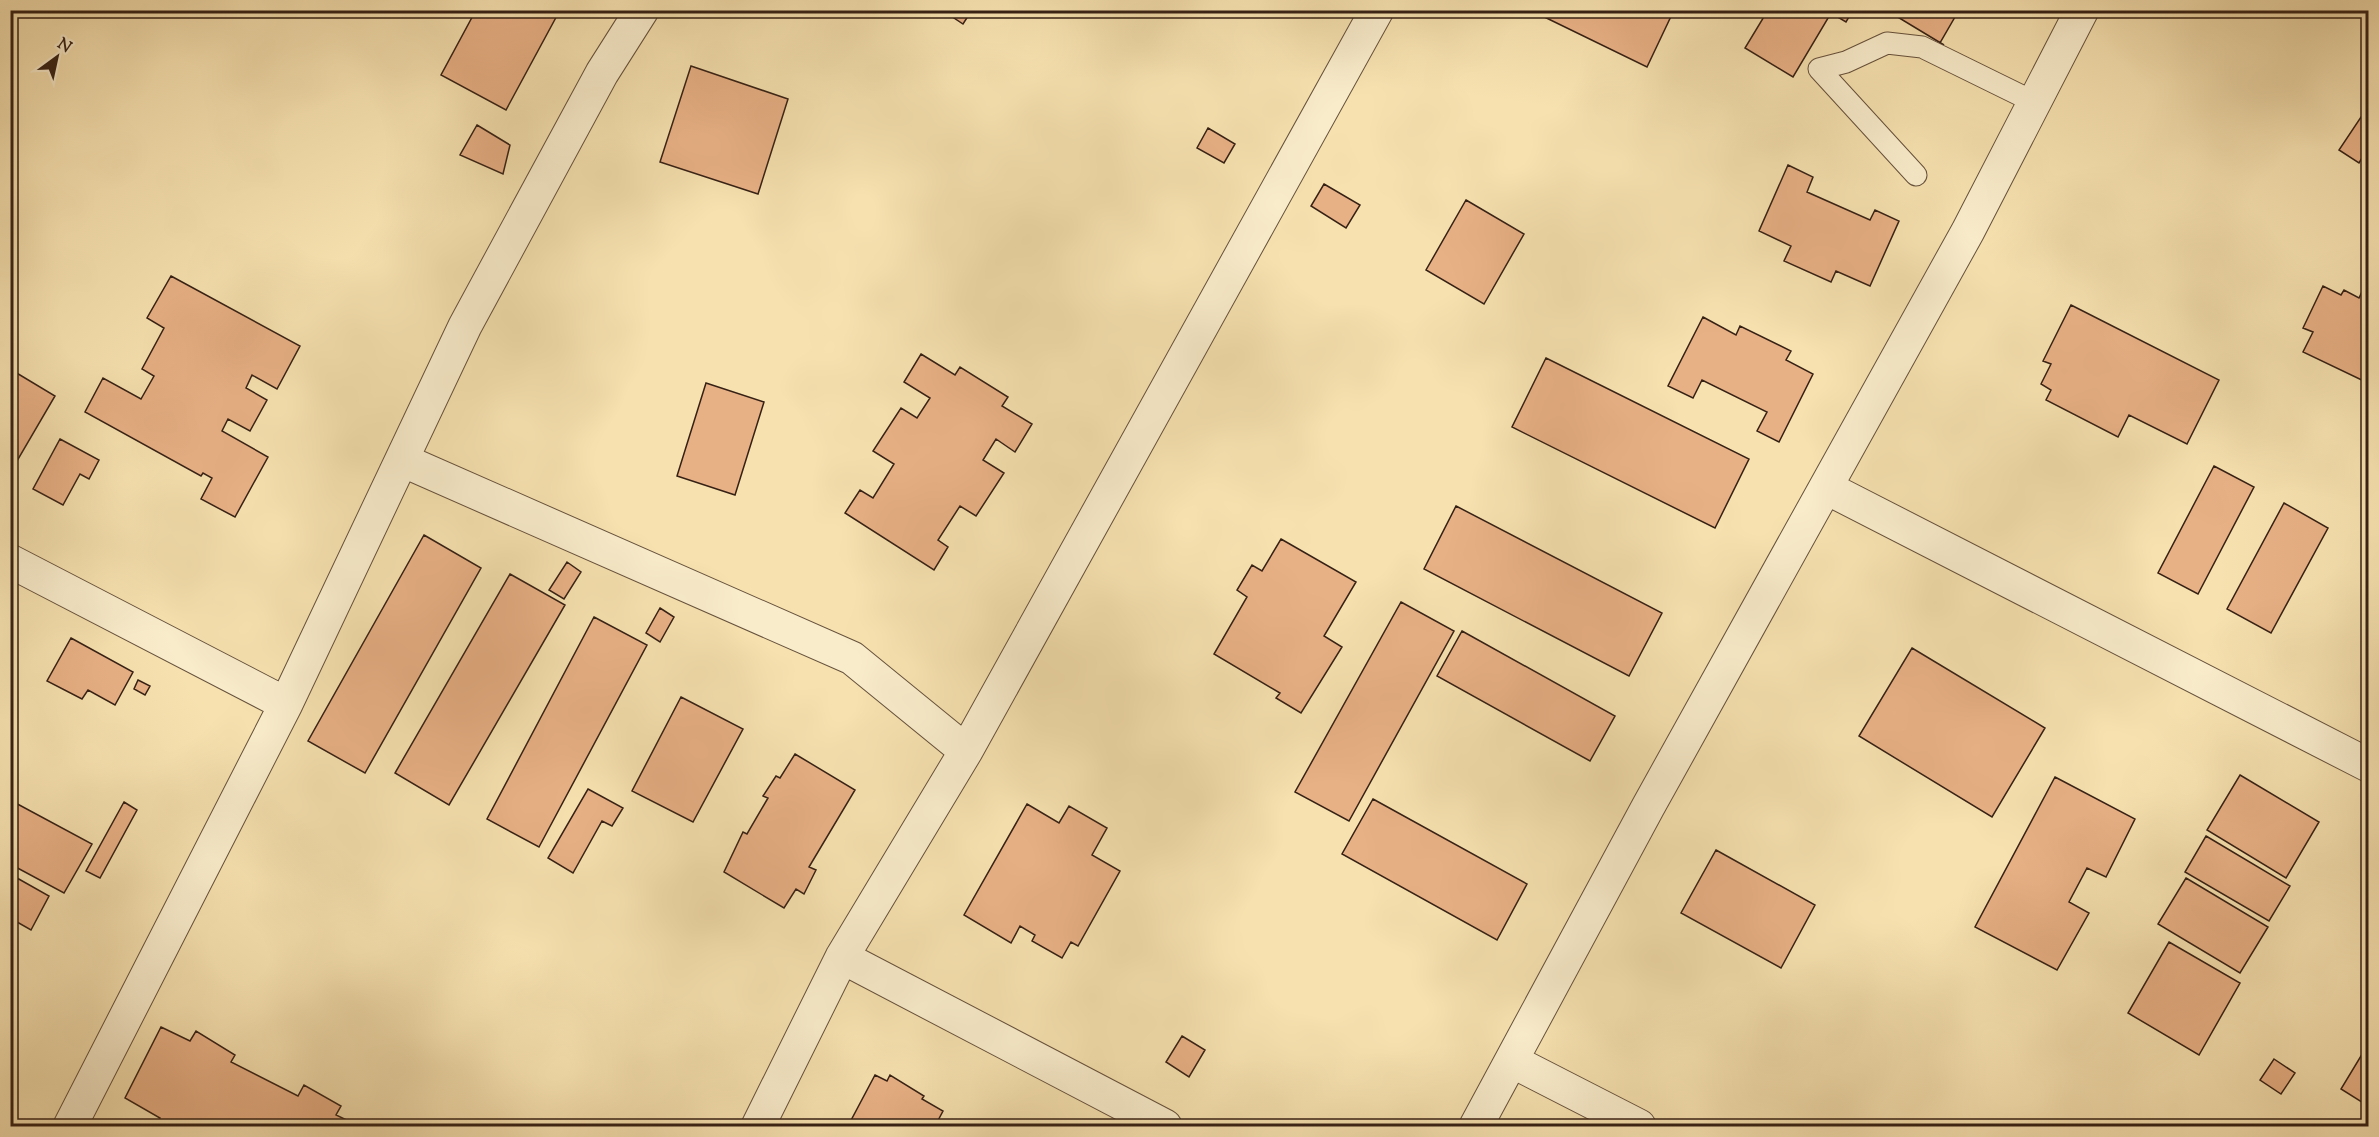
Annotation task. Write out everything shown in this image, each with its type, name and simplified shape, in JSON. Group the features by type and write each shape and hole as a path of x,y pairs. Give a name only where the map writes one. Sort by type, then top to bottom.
{"street":[{"path":"70,1126 286,704 471,316 602,73 642,10"},
{"path":"758,1126 842,957 966,751 1377,10"},
{"path":"1476,1126 1648,807 1962,241 2082,10"},
{"path":"402,460 698,588 852,658 966,751"},
{"path":"1827,488 2368,765"},
{"path":"10,561 286,704"},
{"path":"842,957 1166,1126"},
{"path":"1512,1061 1639,1126"}],"lane":[{"path":"1916,175 1819,69 1846,62 1887,43 1922,47 2034,102"}],"building":[{"path":"476,10 560,10 506,110 441,75"},
{"path":"942,10 972,10 963,24"},
{"path":"1530,10 1674,10 1647,67"},
{"path":"1768,10 1853,10 1846,22 1831,13 1793,77 1745,48"},
{"path":"1886,10 1959,10 1940,43"},
{"path":"691,66 788,99 758,194 660,162"},
{"path":"2361,117 2368,122 2368,148 2359,163 2339,150"},
{"path":"477,125 510,145 503,174 460,155"},
{"path":"1208,128 1235,144 1224,163 1197,148"},
{"path":"1788,165 1813,177 1807,192 1870,220 1875,210 1899,221 1870,286 1836,271 1831,282 1784,261 1791,246 1759,231"},
{"path":"1324,184 1360,205 1346,228 1311,206"},
{"path":"1466,200 1524,234 1484,304 1426,270"},
{"path":"171,276 300,346 277,389 252,375 246,388 267,400 250,431 228,419 222,431 268,457 235,517 201,499 212,478 203,473 201,476 85,412 103,378 141,399 154,376 142,369 164,328 147,318"},
{"path":"2367,281 2368,383 2303,352 2313,332 2303,328 2323,286 2341,295 2344,290 2359,298"},
{"path":"2071,305 2219,380 2187,444 2129,415 2118,437 2046,400 2051,390 2041,384 2051,364 2043,361"},
{"path":"1703,317 1736,335 1740,326 1791,351 1786,360 1813,374 1779,442 1757,431 1767,412 1702,380 1693,398 1668,386"},
{"path":"921,354 955,375 960,367 1008,397 1002,406 1032,424 1015,452 996,439 983,460 1004,473 976,516 960,506 938,540 948,547 934,570 845,513 860,490 873,498 894,464 873,451 901,408 917,418 930,398 904,382"},
{"path":"1546,358 1749,459 1715,528 1512,427"},
{"path":"10,369 55,396 10,473"},
{"path":"706,383 764,402 735,495 677,476"},
{"path":"60,439 99,460 89,479 80,474 63,505 33,489"},
{"path":"2214,466 2254,487 2198,594 2158,573"},
{"path":"2284,503 2328,528 2271,633 2227,609"},
{"path":"1456,506 1662,613 1629,676 1424,569"},
{"path":"424,535 481,568 365,773 308,741"},
{"path":"1281,539 1356,582 1324,636 1342,647 1301,713 1276,698 1280,693 1214,654 1247,597 1237,590 1252,565 1262,571"},
{"path":"567,562 581,572 564,599 549,590"},
{"path":"510,574 565,605 449,805 395,773"},
{"path":"1401,602 1454,631 1349,821 1295,792"},
{"path":"660,608 674,617 660,642 646,633"},
{"path":"594,617 647,645 539,847 487,819"},
{"path":"1462,631 1615,716 1590,761 1437,676"},
{"path":"71,638 133,672 115,705 88,690 82,699 47,681"},
{"path":"1912,648 2045,728 1992,817 1859,736"},
{"path":"138,680 150,686 145,695 134,689"},
{"path":"681,697 743,729 693,822 632,791"},
{"path":"795,754 855,790 809,867 816,870 804,894 796,889 784,908 724,872 743,832 747,834 768,798 763,796 776,776 780,778"},
{"path":"2240,775 2319,822 2286,878 2207,830"},
{"path":"2055,777 2135,819 2106,877 2087,868 2069,902 2089,913 2057,970 1975,927"},
{"path":"588,789 623,808 612,826 602,821 573,873 548,858"},
{"path":"1373,799 1527,884 1497,940 1342,854"},
{"path":"10,800 92,844 64,893 10,864"},
{"path":"124,802 137,810 100,878 86,871"},
{"path":"1027,804 1059,823 1069,806 1107,828 1092,855 1120,871 1078,946 1071,942 1062,958 1032,941 1035,935 1020,926 1011,943 964,915"},
{"path":"2206,836 2290,886 2269,921 2185,872"},
{"path":"1716,850 1815,905 1781,968 1681,913"},
{"path":"17,878 49,896 31,930 10,918 10,891"},
{"path":"2186,878 2268,927 2240,973 2158,924"},
{"path":"2169,942 2240,983 2199,1055 2128,1013"},
{"path":"161,1027 190,1041 196,1031 235,1055 231,1062 298,1096 304,1085 341,1106 336,1115 359,1126 155,1126 160,1118 125,1098"},
{"path":"1182,1036 1205,1050 1189,1077 1166,1062"},
{"path":"2368,1047 2368,1106 2341,1089"},
{"path":"2274,1059 2295,1073 2281,1094 2260,1080"},
{"path":"875,1075 887,1081 890,1075 924,1096 922,1099 943,1111 935,1126 848,1126"}]}
